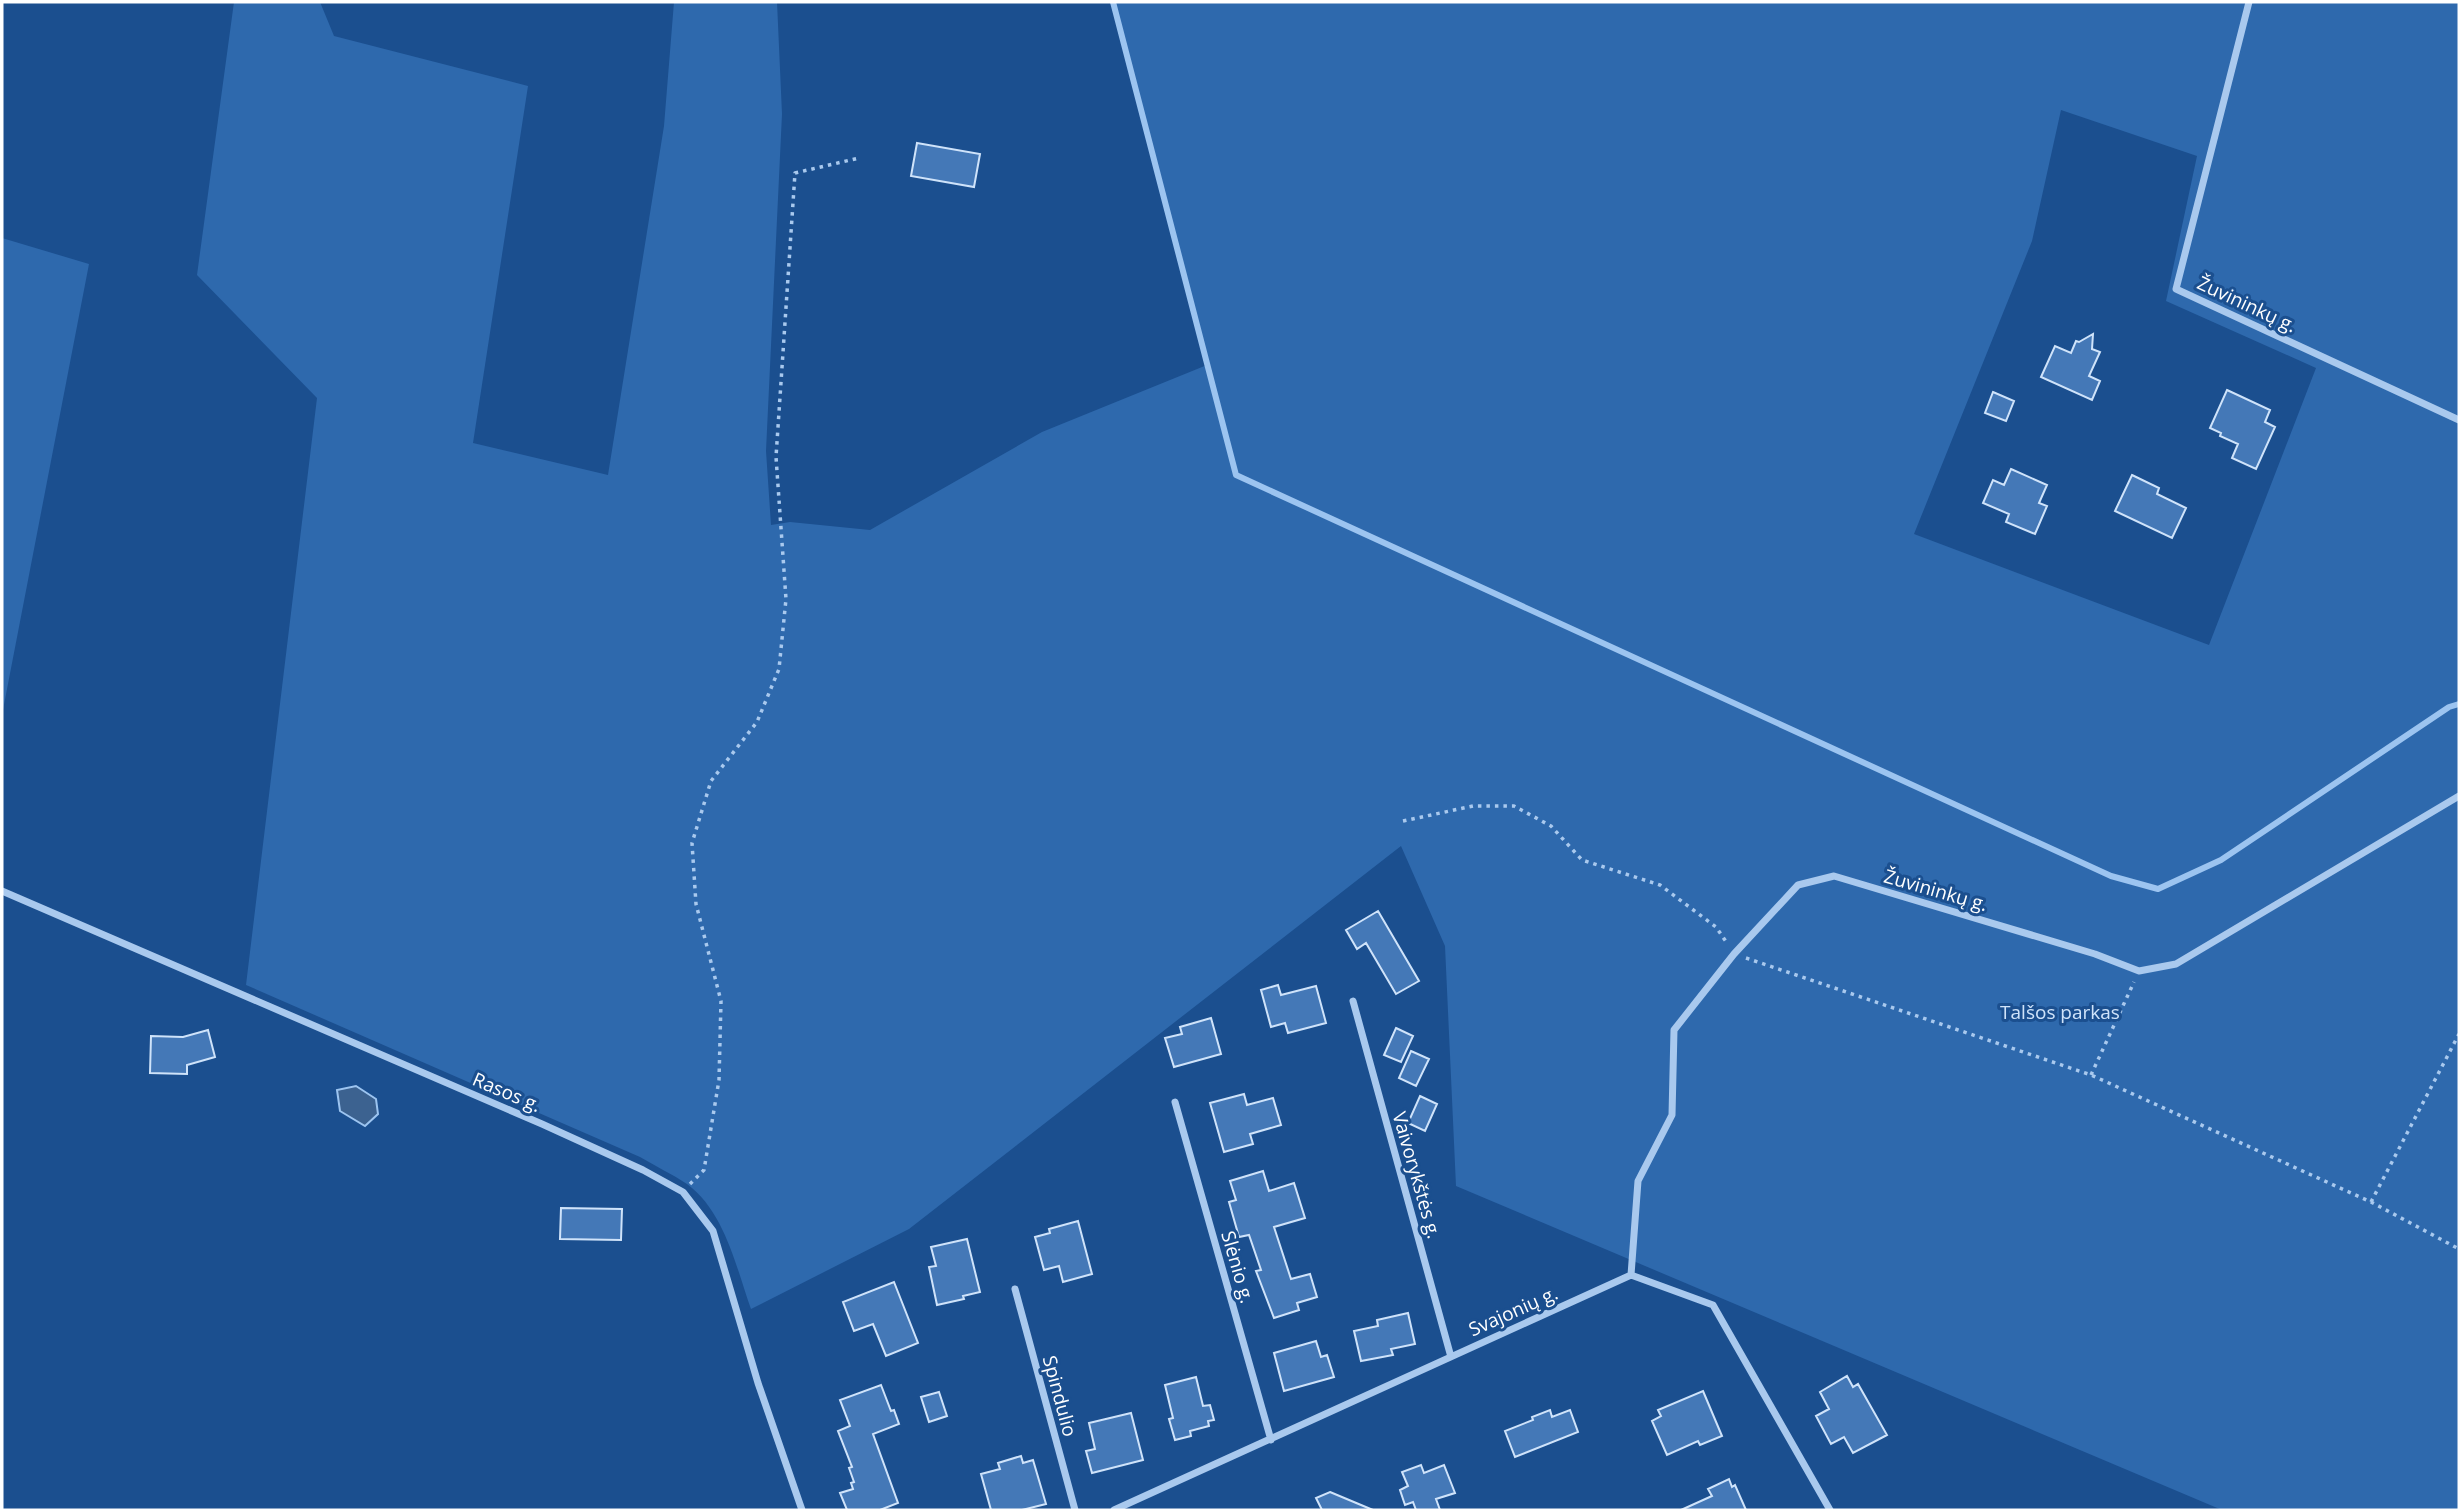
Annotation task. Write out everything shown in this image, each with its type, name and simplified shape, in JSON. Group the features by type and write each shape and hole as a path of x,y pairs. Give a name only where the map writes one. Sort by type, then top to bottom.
{"street":[{"name":"Žuvininkų g.","path":"2249,2 2176,289 2459,420"},
{"path":"2139,971 2176,964 2459,796"},
{"name":"Žuvininkų g.","path":"1631,1275 1638,1181 1672,1115 1674,1030 1734,954 1798,885 1834,876 2095,954 2139,971"},
{"name":"Rasos g.","path":"2,891 542,1124 643,1170 682,1192 713,1231 758,1383 802,1510"},
{"name":"Vaivorykštės g.","path":"1353,1001 1451,1357"},
{"name":"Slėnio g.","path":"1175,1102 1271,1440"},
{"path":"1631,1275 1713,1305 1830,1510"},
{"name":"Svajonių g.","path":"1114,1510 1631,1275"},
{"name":"Spindulio","path":"1015,1289 1076,1510"}],"path":[{"path":"682,1192 704,1170 719,1080 721,1001 696,904 692,843 710,781 757,722 779,669 786,599 776,457 795,173 859,158"},
{"path":"1403,821 1473,806 1514,806 1550,826 1583,860 1660,885 1716,927 1734,954 2091,1075 2371,1202 2459,1249"},
{"path":"2091,1075 2139,971"},
{"path":"2371,1202 2459,1034"}],"green space":[{"name":"Talšos parkas","path":"234,2 320,2 334,36 528,86 473,443 608,475 664,126 674,2 777,2 782,114 766,451 771,525 790,522 870,530 1042,432 1207,365 1113,2 2459,2 2459,1510 2222,1510 1456,1186 1445,946 1401,846 909,1229 751,1309 720,1225 711,1209 687,1184 640,1157 246,985 317,398 197,275","holes":["2061,110 2197,156 2166,301 2316,368 2209,645 1914,534 2032,241"]},
{"path":"2,238 89,264 2,715"}],"shaded area":[{"path":"356,1086 376,1099 378,1114 365,1126 340,1111 337,1090"}],"building":[{"path":"917,143 980,154 974,187 911,176"},
{"path":"2093,334 2092,349 2100,352 2089,376 2100,381 2092,400 2041,377 2055,346 2071,353 2076,341"},
{"path":"2227,390 2270,410 2265,422 2275,427 2256,469 2232,458 2238,444 2210,428"},
{"path":"1993,392 2014,401 2006,421 1985,413"},
{"path":"2011,469 2047,485 2039,503 2047,506 2035,534 2006,522 2009,514 1983,503 1993,480 2004,485"},
{"path":"2132,475 2159,488 2157,494 2186,508 2172,538 2115,511"},
{"path":"1378,911 1419,981 1396,994 1366,943 1357,949 1346,930"},
{"path":"1278,985 1281,995 1316,986 1326,1023 1288,1033 1285,1023 1271,1027 1261,990"},
{"path":"1211,1018 1221,1054 1174,1067 1165,1038 1182,1034 1180,1027"},
{"path":"1396,1028 1413,1036 1401,1062 1384,1055"},
{"path":"208,1030 215,1057 187,1065 187,1074 150,1073 151,1036 183,1037"},
{"path":"1411,1051 1429,1059 1416,1086 1399,1078"},
{"path":"1244,1094 1247,1105 1273,1098 1281,1125 1250,1134 1253,1144 1224,1152 1210,1103"},
{"path":"1420,1096 1437,1104 1425,1131 1408,1123"},
{"path":"1263,1171 1269,1191 1294,1183 1305,1218 1274,1227 1291,1279 1310,1274 1317,1297 1297,1303 1299,1310 1274,1318 1256,1271 1261,1270 1249,1235 1239,1237 1229,1202 1236,1200 1230,1181"},
{"path":"561,1208 622,1209 621,1240 560,1239"},
{"path":"1078,1221 1092,1274 1063,1282 1059,1266 1044,1270 1035,1237 1050,1233 1049,1229"},
{"path":"967,1239 980,1292 937,1305 929,1267 936,1266 931,1247"},
{"path":"894,1282 918,1343 886,1356 873,1324 854,1331 843,1302"},
{"path":"1408,1313 1415,1344 1391,1349 1393,1355 1361,1361 1354,1331 1378,1326 1377,1320"},
{"path":"1316,1341 1321,1357 1327,1355 1334,1377 1284,1391 1274,1353"},
{"path":"1847,1376 1853,1387 1858,1384 1887,1435 1853,1453 1844,1437 1831,1444 1816,1416 1829,1409 1820,1392"},
{"path":"1196,1377 1203,1406 1210,1405 1214,1420 1208,1421 1209,1426 1190,1431 1191,1436 1175,1440 1169,1419 1173,1418 1165,1385"},
{"path":"881,1385 899,1424 873,1434 898,1503 880,1510 847,1510 840,1493 853,1489 851,1483 854,1482 849,1468 852,1467 838,1431 850,1426 840,1400"},
{"path":"1703,1391 1722,1436 1700,1445 1698,1441 1667,1455 1652,1421 1661,1416 1658,1410"},
{"path":"939,1392 947,1416 929,1422 921,1397"},
{"path":"1550,1410 1552,1417 1570,1410 1578,1432 1515,1457 1505,1431"},
{"path":"1131,1413 1143,1460 1092,1473 1086,1451 1095,1449 1089,1423"},
{"path":"1021,1456 1023,1463 1033,1460 1046,1504 1022,1510 991,1510 981,1474 1000,1469 998,1463"},
{"path":"1421,1465 1424,1473 1444,1465 1455,1493 1436,1499 1440,1510 1416,1510 1413,1502 1405,1505 1400,1490 1408,1486 1402,1472"},
{"path":"1729,1479 1732,1487 1735,1485 1746,1510 1681,1510 1712,1496 1708,1489"},
{"path":"1330,1492 1373,1510 1322,1510 1316,1498"}],"waterway":[{"path":"1113,2 1236,475 2111,876 2158,889 2221,860 2449,707 2459,704"}]}
